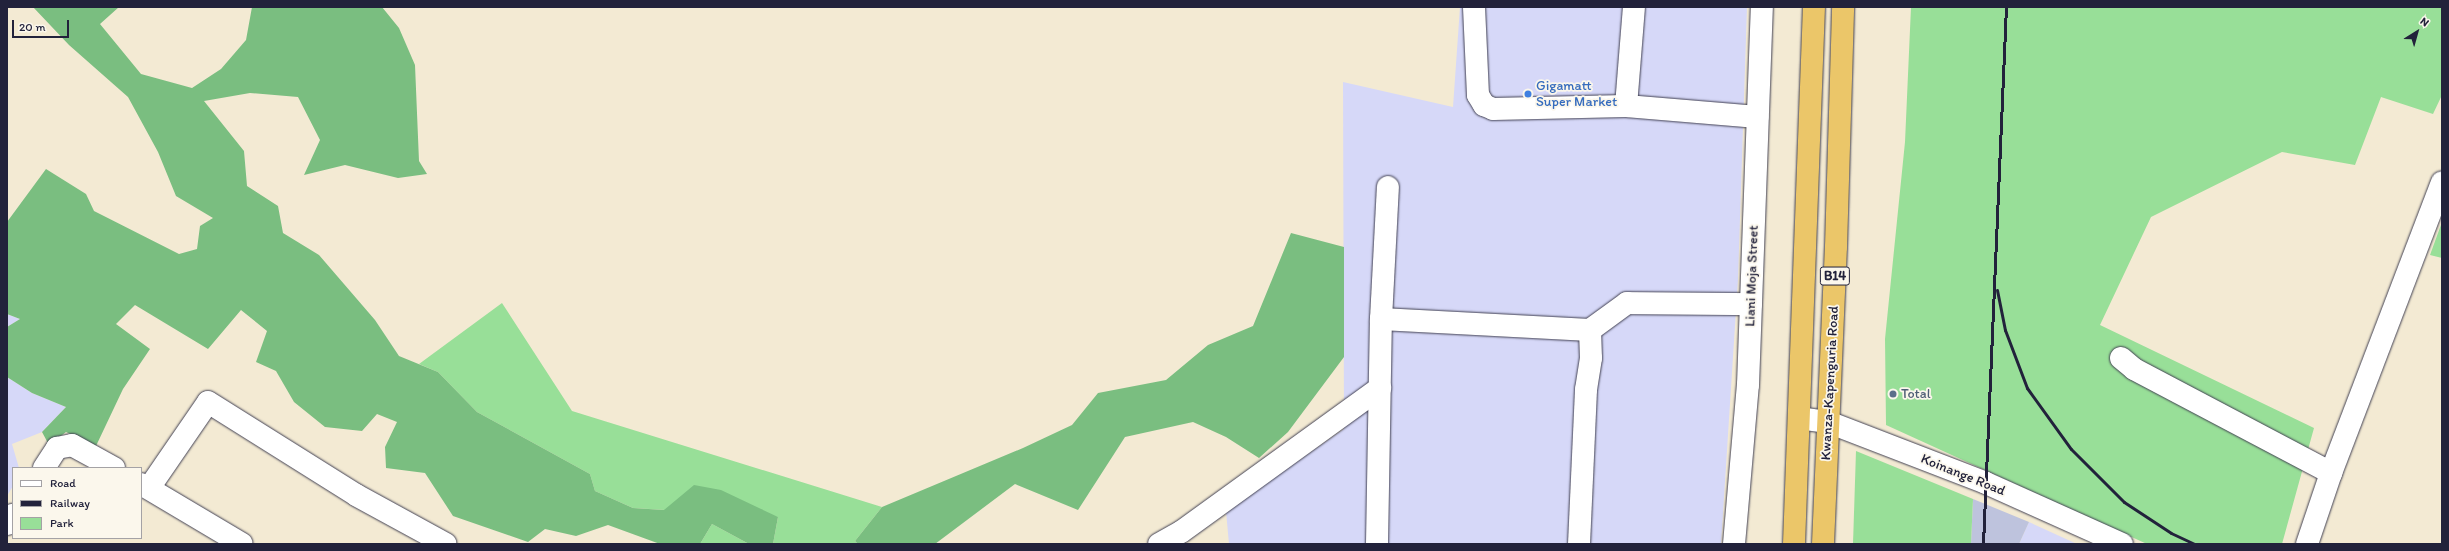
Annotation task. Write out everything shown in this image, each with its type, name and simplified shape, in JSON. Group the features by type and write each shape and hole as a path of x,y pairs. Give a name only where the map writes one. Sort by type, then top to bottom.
{"highway":[{"name":"Kwanza-Kapenguria Road","path":"1794,544 1814,7"},
{"name":"Kwanza-Kapenguria Road","path":"1823,544 1843,7"}],"street":[{"path":"1474,7 1478,95 1484,105 1493,109 1626,106 1758,117"},
{"path":"1626,106 1634,7"},
{"name":"Liani Moja Street","path":"1734,544 1748,385 1762,7"},
{"path":"2307,544 2331,473 2442,182"},
{"path":"1377,544 1381,319 1388,187"},
{"path":"1381,319 1590,330 1627,303 1751,304"},
{"path":"1579,544 1586,390 1591,358 1590,330"},
{"path":"2121,358 2134,369 2331,473"},
{"path":"1159,544 1181,532 1380,388"},
{"path":"242,544 145,486 208,402 356,495 446,544"},
{"name":"Koinange Road","path":"1799,418 1828,422 1986,483 2122,544"},
{"path":"45,467 57,448 72,445 112,467"}],"shaded area":[{"path":"1460,7 1747,7 1738,279 1721,544 1229,544 1226,511 1344,429 1343,82 1453,107"},
{"path":"7,314 20,319 7,327"},
{"path":"7,377 32,393 66,407 42,432 12,444 19,467 12,467 12,488 7,496"},
{"path":"1973,499 2029,522 2019,544 1971,544"},
{"path":"2029,522 2077,544 2019,544"}],"green space":[{"path":"33,7 119,7 100,24 141,74 192,88 221,69 246,40 252,7 382,7 399,28 415,65 419,161 427,174 398,178 345,165 304,175 320,140 298,97 250,93 204,101 244,151 247,186 278,206 283,233 319,255 375,320 399,356 438,372 477,412 590,474 595,491 633,508 664,510 694,485 721,490 778,517 773,544 749,544 712,524 700,544 660,544 608,525 576,536 545,529 528,542 453,516 425,473 386,468 385,447 397,422 377,414 362,431 325,427 294,402 276,371 256,362 267,331 241,310 208,349 135,305 116,324 150,349 123,389 96,446 66,432 49,445 42,432 66,407 32,393 7,377 7,327 20,319 7,314 7,222 46,169 86,194 94,211 179,254 197,249 200,226 213,218 176,196 158,152 128,97 69,45"},
{"path":"1911,7 2442,7 2442,95 2433,114 2381,97 2355,165 2282,152 2151,217 2100,325 2314,428 2282,544 2147,544 1886,425 1885,339 1905,142"},
{"path":"2442,222 2442,258 2430,255"},
{"path":"1291,233 1344,247 1344,357 1288,432 1259,458 1226,437 1193,422 1125,437 1078,510 1015,484 935,544 858,544 855,541 882,507 1023,448 1072,425 1098,393 1166,380 1208,345 1253,326"},
{"path":"502,303 572,411 882,507 855,541 858,544 773,544 778,517 633,508 595,491 590,474 477,412 438,372 419,364"},
{"path":"1856,451 1973,499 1971,544 1853,544"},
{"path":"712,524 749,544 700,544"}],"railway":[{"path":"1983,544 2006,7"},
{"path":"1997,290 2005,330 2027,388 2071,449 2124,502 2171,533 2195,544"}],"place":[{"name":"Gigamatt Super Market","path":"1528,94"},
{"name":"Total","path":"1893,394"}]}
